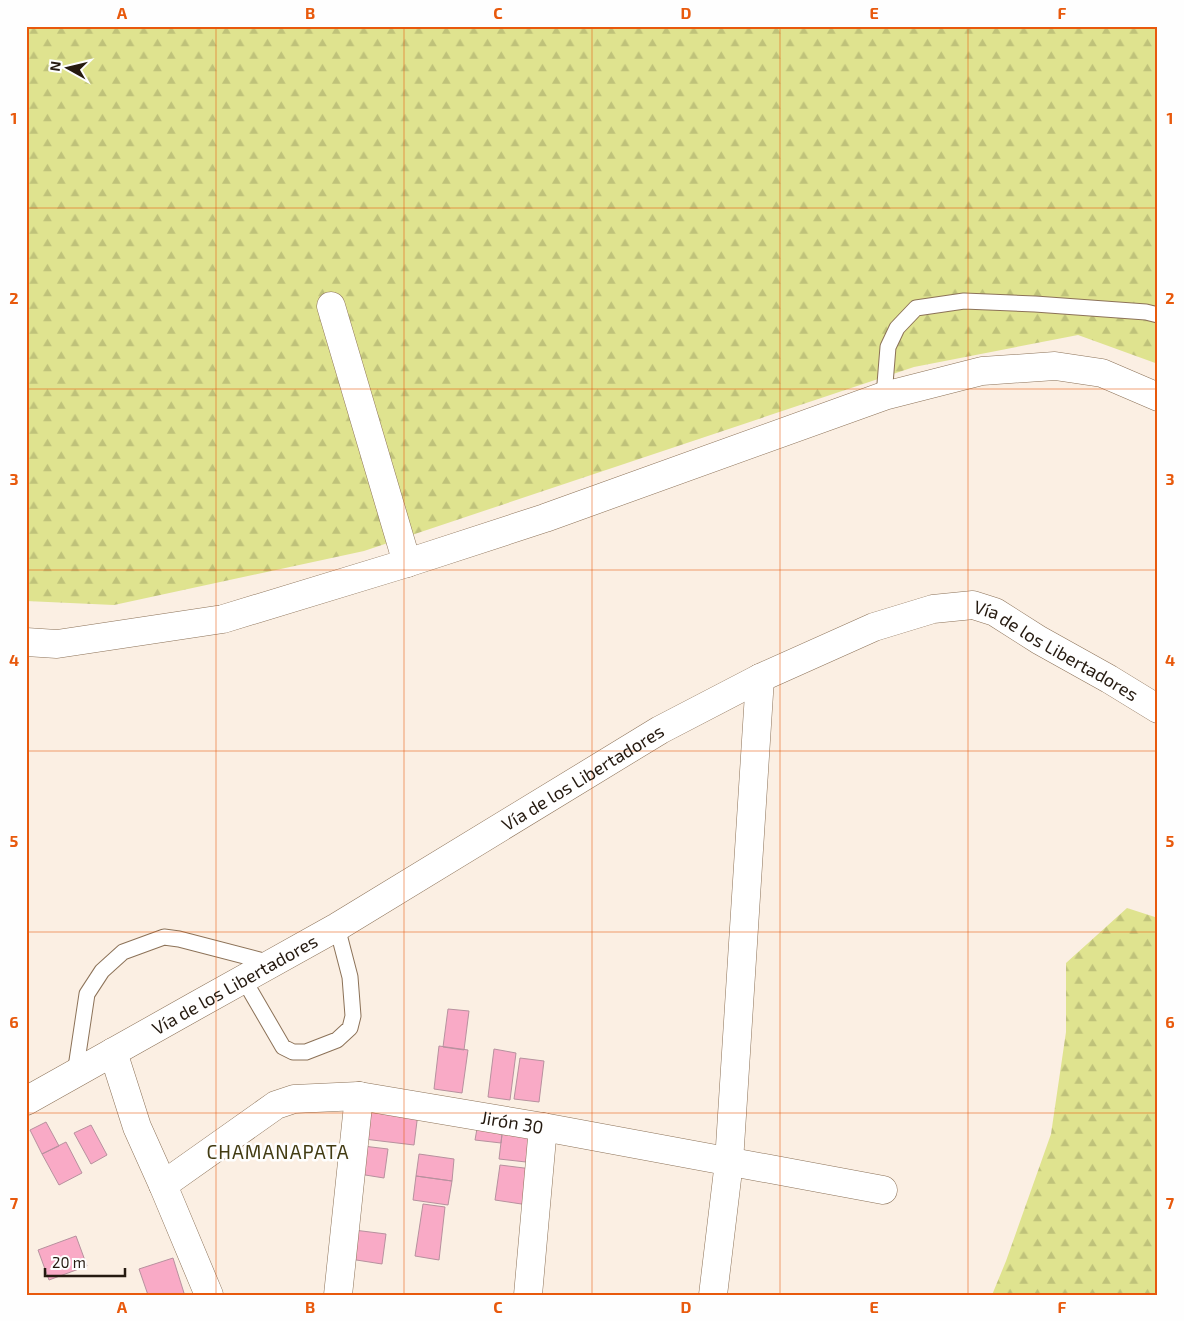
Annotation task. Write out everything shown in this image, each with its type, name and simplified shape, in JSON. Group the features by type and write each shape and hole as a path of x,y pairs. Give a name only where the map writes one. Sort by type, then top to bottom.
{"main road":[{"path":"331,306 407,563"},
{"path":"26,642 57,644 223,619 407,563 545,518 884,396 982,370 1055,366 1102,373 1158,397"},
{"name":"Vía de los Libertadores","path":"26,1102 337,927 660,730 760,678 874,628 933,609 973,605 995,612 1158,709"},
{"path":"713,1295 729,1162 760,678"},
{"path":"113,1052 137,1127 164,1185 209,1295"},
{"path":"338,1295 359,1096"},
{"name":"Jirón 30","path":"164,1185 276,1105 294,1099 359,1096 543,1127 883,1190"},
{"path":"528,1295 543,1127"}],"lane":[{"path":"884,396 888,347 897,328 916,308 964,301 1146,312 1158,316"},
{"path":"244,980 283,1047 294,1052 306,1052 337,1040 350,1028 353,1016 350,978 337,927"},
{"path":"75,1074 87,994 102,971 123,952 164,937 179,939 273,964"}],"green space":[{"path":"26,26 1158,26 1158,364 1078,335 914,367 364,551 114,605 26,601"},
{"path":"1127,908 1158,918 1158,1295 992,1295 1051,1134 1066,1032 1066,963"}],"building":[{"path":"448,1009 469,1011 464,1050 443,1047"},
{"path":"439,1046 468,1050 462,1093 434,1089"},
{"path":"494,1049 516,1053 510,1100 488,1097"},
{"path":"520,1058 544,1061 539,1102 514,1099"},
{"path":"368,1106 418,1113 414,1145 364,1139"},
{"path":"46,1122 59,1146 42,1154 30,1130"},
{"path":"478,1123 503,1126 501,1143 475,1140"},
{"path":"91,1125 107,1155 91,1164 74,1133"},
{"path":"503,1126 539,1131 535,1163 499,1159"},
{"path":"66,1142 82,1173 59,1185 42,1154"},
{"path":"363,1146 388,1149 384,1178 359,1174"},
{"path":"419,1154 454,1159 452,1181 416,1176"},
{"path":"500,1165 532,1169 528,1205 495,1200"},
{"path":"416,1176 452,1181 448,1205 413,1200"},
{"path":"423,1204 445,1207 439,1260 415,1256"},
{"path":"354,1230 386,1234 382,1264 350,1259"},
{"path":"76,1236 87,1266 49,1280 38,1250"},
{"path":"173,1258 184,1293 179,1295 148,1295 139,1269"}],"district":[{"name":"CHAMANAPATA","path":"278,1151"}]}
